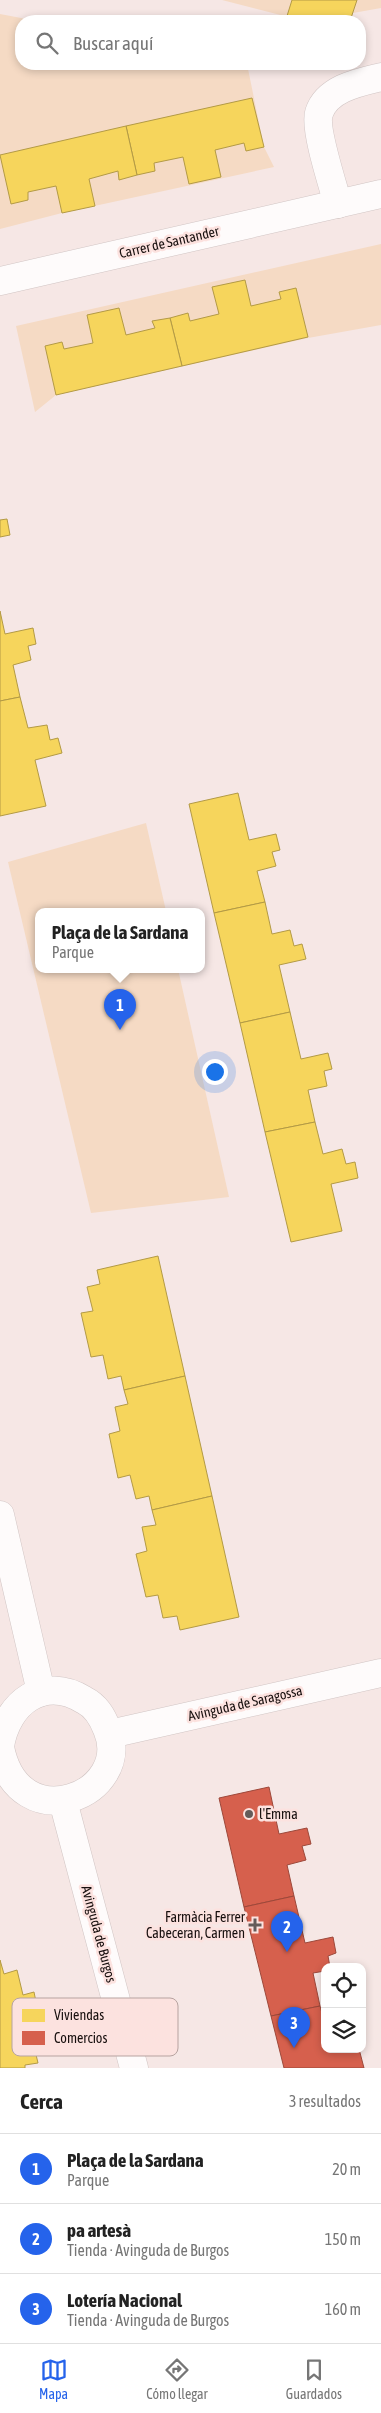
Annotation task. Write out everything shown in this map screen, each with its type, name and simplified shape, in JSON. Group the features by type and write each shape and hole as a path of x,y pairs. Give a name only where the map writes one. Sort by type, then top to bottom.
{"street":[{"path":"338,204 320,135 319,113 328,100 349,85 381,77"},
{"name":"Carrer de Santander","path":"0,280 381,194"},
{"path":"0,1515 41,1692"},
{"name":"Avinguda de Saragossa","path":"110,1734 381,1673"},
{"path":"59,1691 76,1695 92,1704 103,1718 110,1734 111,1753 106,1770 95,1785 81,1795 63,1801 44,1800 27,1793 12,1781 1,1756 3,1728 11,1712 24,1700 41,1692 59,1691"},
{"name":"Avinguda de Burgos","path":"63,1801 115,1998"}],"shaded area":[{"path":"222,0 381,0 381,8 353,13 352,15 281,15"},
{"path":"0,14 15,17 15,70 248,70 264,147 274,167 62,213 0,229"},
{"path":"381,244 381,325 308,338 56,395 35,412 16,326"},
{"path":"146,823 165,908 35,908 35,973 179,973 229,1197 91,1213 8,862"}],"building: Viviendas":[{"path":"292,0 357,0 352,15 287,15"},
{"path":"252,98 264,147 246,151 244,143 215,150 221,177 189,184 183,157 154,163 155,171 137,175 126,126"},
{"path":"126,126 137,175 119,180 118,171 89,179 95,206 62,213 56,186 28,192 28,200 11,204 0,155"},
{"path":"245,280 251,306 281,299 279,292 296,288 308,337 182,366 170,318 188,313 190,321 219,314 212,287"},
{"path":"119,308 126,335 155,328 152,321 170,318 182,366 56,395 45,346 62,342 64,349 93,343 87,315"},
{"path":"7,519 10,535 0,537 0,520"},
{"path":"0,611 5,634 33,628 36,644 28,646 31,660 13,665 20,697 0,701"},
{"path":"20,697 28,728 47,725 50,740 58,738 62,753 35,760 46,806 0,816 0,701"},
{"path":"238,793 249,840 276,834 280,850 272,852 276,866 257,871 265,902 214,913 189,804"},
{"path":"265,902 272,934 290,930 294,946 302,944 306,959 279,965 290,1012 240,1023 214,913"},
{"path":"290,1012 301,1059 328,1053 332,1069 324,1071 327,1086 308,1090 315,1122 265,1132 240,1023"},
{"path":"315,1122 323,1154 342,1149 346,1164 355,1162 358,1178 331,1184 342,1231 291,1242 265,1132"},
{"path":"158,1256 185,1376 124,1390 121,1376 108,1379 103,1355 91,1357 81,1313 93,1311 87,1287 100,1284 97,1270"},
{"path":"185,1376 212,1496 152,1510 149,1496 136,1499 130,1475 118,1478 109,1434 120,1431 115,1407 128,1404 124,1390"},
{"path":"212,1496 239,1617 180,1630 177,1616 163,1618 158,1595 146,1597 136,1554 147,1551 142,1527 156,1525 152,1510"},
{"path":"0,1960 4,1974 17,1970 23,1995 34,1992 35,1998 12,1998 12,2056 36,2056 38,2063 25,2065 25,2068 0,2068"}],"building: Comercios":[{"path":"269,1787 279,1834 307,1828 311,1844 302,1846 306,1860 287,1865 294,1896 244,1907 219,1798"},
{"path":"294,1896 305,1943 333,1937 336,1953 328,1956 329,1963 321,1963 321,1972 313,1973 320,2006 271,2016 244,1907"},
{"path":"320,2006 321,2053 360,2053 364,2068 284,2068 271,2016"}],"place":[{"name":"Plaça de la Sardana","path":"120,1030"},
{"name":"l'Emma","path":"249,1814"},
{"name":"Farmàcia Ferrer Cabeceran, Carmen","path":"255,1925"},
{"name":"pa artesà","path":"287,1952"},
{"name":"Lotería Nacional","path":"294,2048"}]}
